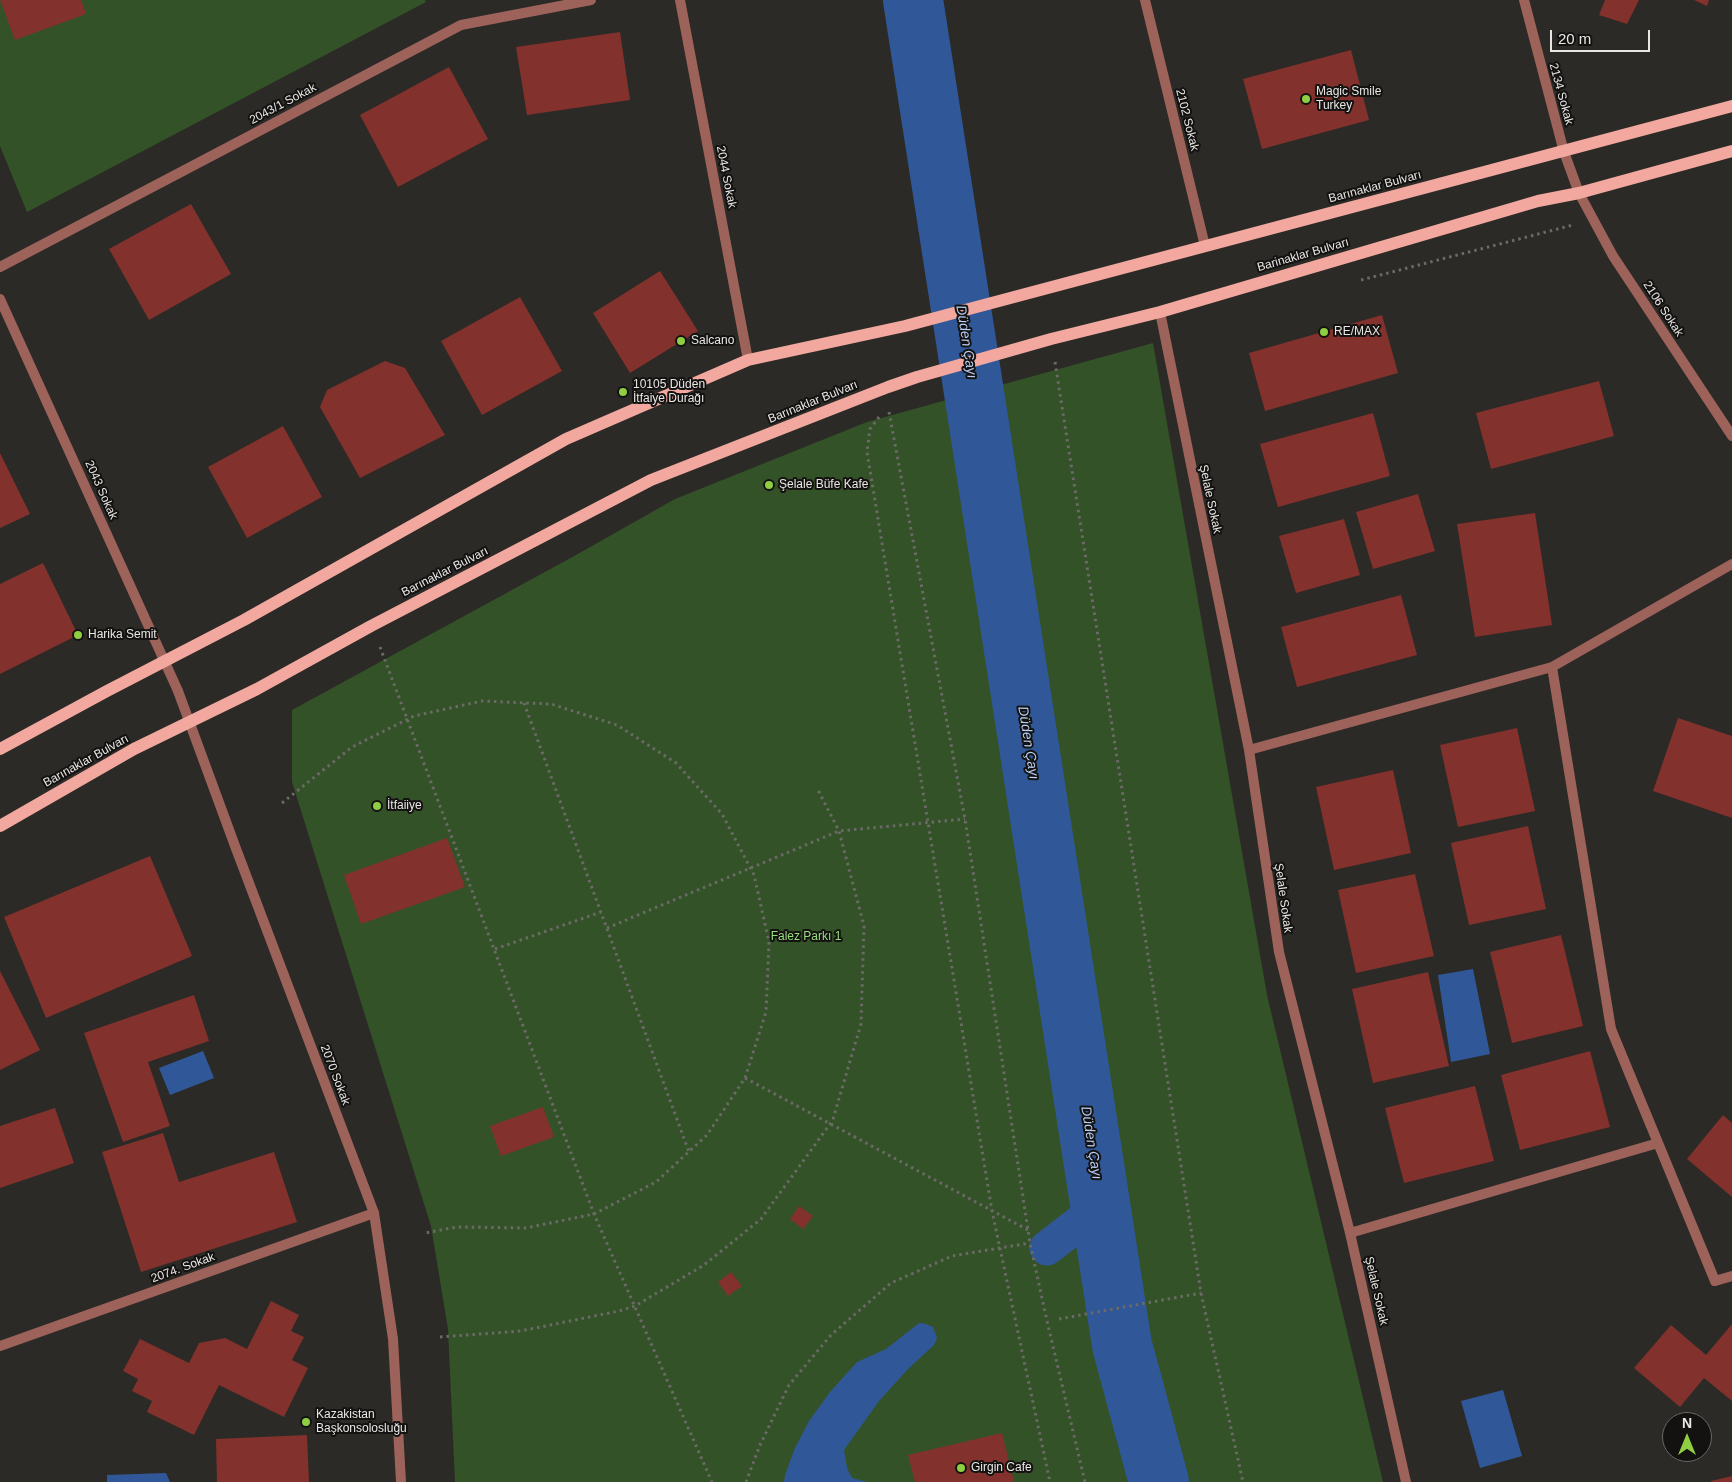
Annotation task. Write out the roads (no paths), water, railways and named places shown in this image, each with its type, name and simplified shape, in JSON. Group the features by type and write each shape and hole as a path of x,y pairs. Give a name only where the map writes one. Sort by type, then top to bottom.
{"main road":[{"name":"Barınaklar Bulvarı","path":"748,360 905,326 1732,106"},
{"path":"1579,193 1732,151"},
{"name":"Barinaklar Bulvarı","path":"1034,344 1160,312 1538,201 1579,193"},
{"name":"Barınaklar Bulvarı","path":"0,826 134,750 257,689 371,626 651,480 888,387 1034,344"},
{"path":"0,749 244,620 566,438 748,360"}],"street":[{"name":"2043/1 Sokak","path":"0,267 461,25 591,0"},
{"name":"2044 Sokak","path":"680,0 748,360"},
{"name":"2102 Sokak","path":"1145,0 1205,246"},
{"name":"2134 Sokak","path":"1524,0 1564,152 1579,193"},
{"name":"2106 Sokak","path":"1579,193 1613,256 1732,436"},
{"name":"2043 Sokak","path":"0,299 178,691"},
{"name":"Şelale Sokak","path":"1160,312 1249,750 1278,952 1350,1233 1406,1482"},
{"path":"1249,750 1552,667 1732,564"},
{"path":"1552,667 1611,1029 1715,1281 1732,1276"},
{"name":"2070 Sokak","path":"178,691 374,1213 394,1338 401,1482"},
{"path":"1350,1233 1658,1143"},
{"name":"2074. Sokak","path":"0,1346 374,1213"}],"water":[{"path":"1473,969 1490,1054 1451,1062 1438,975"},
{"path":"203,1051 214,1078 170,1095 159,1068"},
{"path":"919,1323 933,1327 937,1338 934,1345 908,1369 879,1401 844,1450 847,1468 852,1478 867,1482 784,1482 795,1448 809,1421 830,1392 857,1362 886,1349"},
{"path":"1503,1390 1522,1456 1480,1468 1461,1401"},
{"path":"166,1473 170,1482 107,1482 107,1475"}],"waterway":[{"name":"Düden Çayı","path":"913,0 1122,1345 1159,1482"},
{"path":"1047,1248 1100,1207"}],"place":[{"name":"Magic Smile Turkey","path":"1306,99"},
{"name":"RE/MAX","path":"1324,332"},
{"name":"Salcano","path":"681,341"},
{"name":"10105 Düden İtfaiye Durağı","path":"623,392"},
{"name":"Şelale Büfe Kafe","path":"769,485"},
{"name":"Harika Semit","path":"78,635"},
{"name":"İtfaiiye","path":"377,806"},
{"name":"Kazakistan Başkonsolosluğu","path":"306,1422"},
{"name":"Girgin Cafe","path":"961,1468"}],"park label":[{"name":"Falez Parkı 1","path":"806,937"}]}
